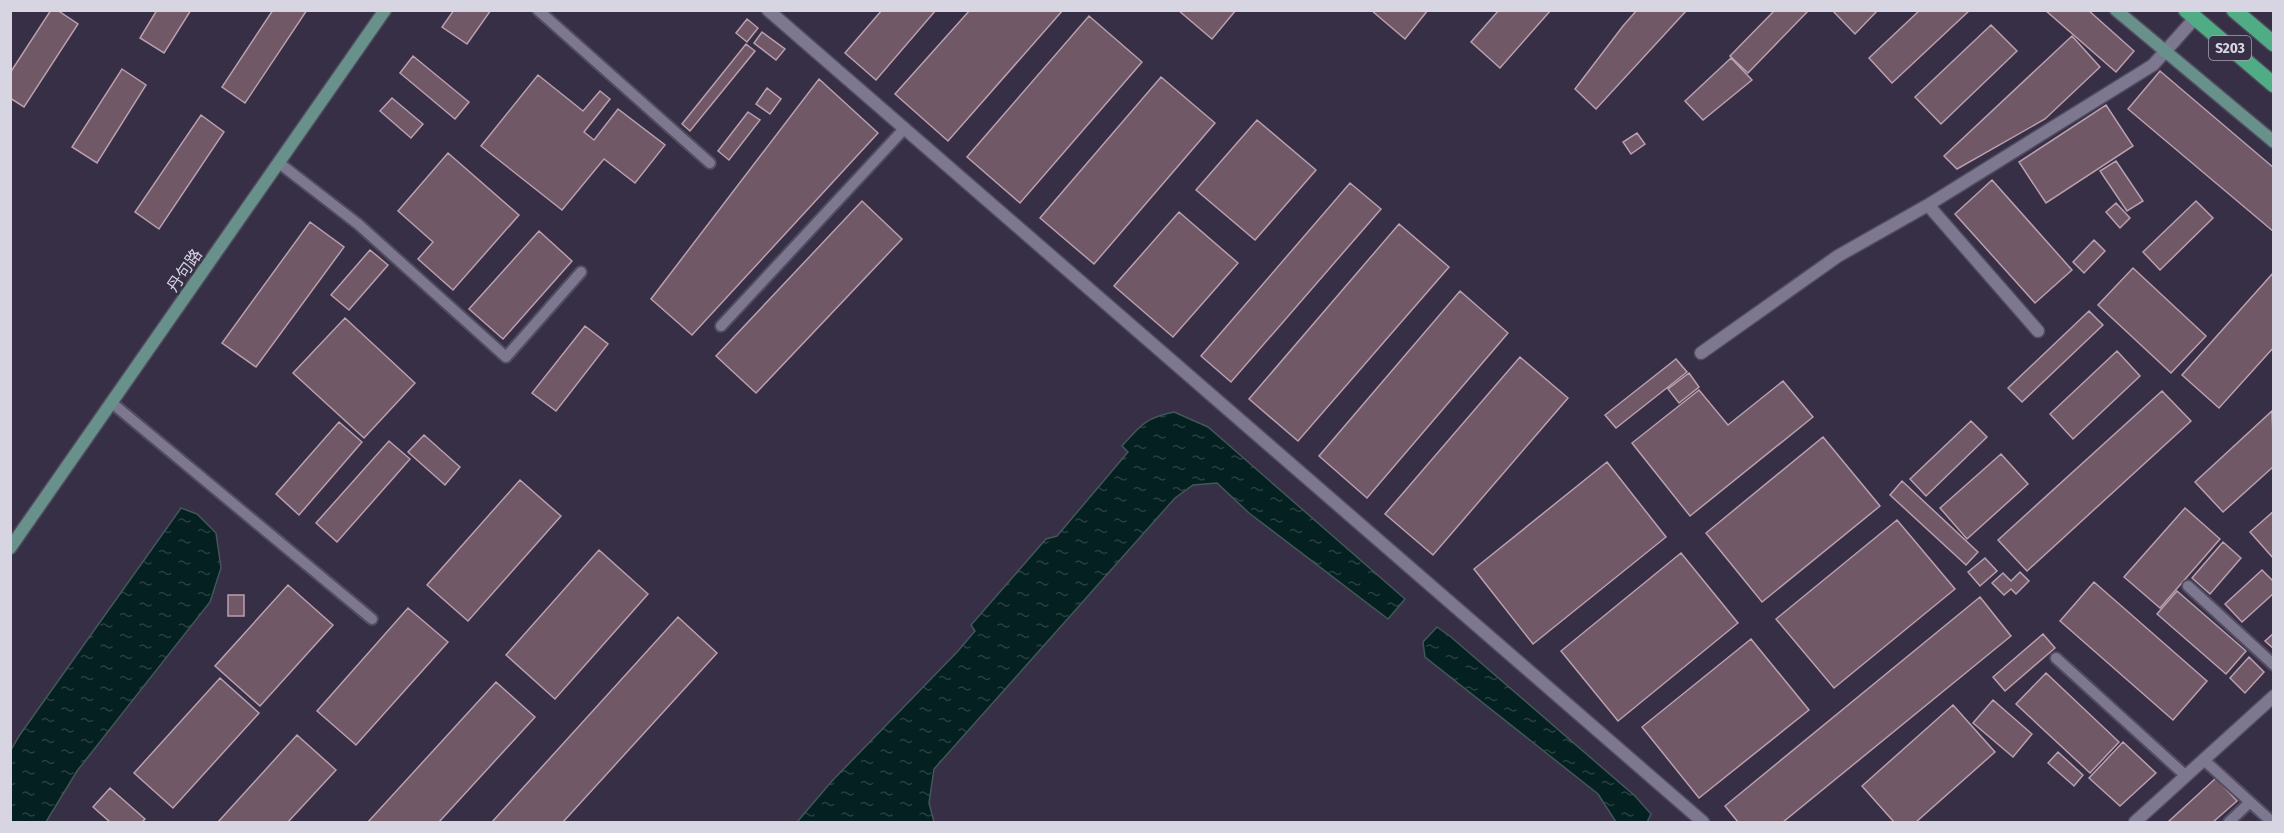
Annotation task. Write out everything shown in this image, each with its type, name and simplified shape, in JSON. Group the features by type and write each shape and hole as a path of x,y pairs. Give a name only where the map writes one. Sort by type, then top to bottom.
{"main road":[{"name":"S203","path":"2234,10 2274,44"},
{"name":"S203","path":"2190,14 2274,85"}],"street":[{"name":"丹句路","path":"10,548 385,10"},
{"path":"768,10 1703,822"},
{"path":"2116,10 2274,142"},
{"path":"1701,352 1838,256 1928,205 2153,65 2190,14"},
{"path":"1928,205 2038,331"},
{"path":"2135,822 2274,696"}],"lane":[{"path":"538,10 710,163"},
{"path":"721,326 905,128"},
{"path":"279,163 358,224 506,357 581,272"},
{"path":"112,403 372,619"},
{"path":"2188,586 2274,665"},
{"path":"2056,658 2186,776"},
{"path":"2204,760 2272,822"},
{"path":"2229,822 2250,802"}],"water":[{"path":"1174,412 1208,427 1405,599 1388,619 1249,513 1217,483 1193,485 1175,498 934,769 929,803 934,822 797,822 832,781 958,651 975,631 971,625 1046,539 1057,536 1128,452 1122,446 1144,423"},
{"path":"181,508 197,514 216,533 221,568 210,602 77,771 46,822 11,822 11,750"},
{"path":"1437,627 1635,796 1651,814 1647,822 1616,822 1598,794 1425,657 1423,642"}],"building":[{"path":"51,10 57,10 78,24 24,107 10,98 10,73"},
{"path":"157,10 191,10 164,53 140,38"},
{"path":"273,10 307,10 245,103 222,87"},
{"path":"454,10 491,10 467,44 442,27"},
{"path":"882,10 936,10 876,80 845,53"},
{"path":"970,10 1063,10 948,141 895,94"},
{"path":"1178,10 1236,10 1212,39"},
{"path":"1371,10 1428,10 1405,39"},
{"path":"1499,10 1551,10 1500,68 1471,42"},
{"path":"1637,10 1687,10 1596,109 1575,89"},
{"path":"1775,10 1809,10 1748,73 1730,56"},
{"path":"1832,10 1878,10 1855,34"},
{"path":"1920,10 1970,10 1892,83 1869,58"},
{"path":"2045,10 2088,10 2134,51 2116,72"},
{"path":"1089,16 1142,62 1020,203 967,157"},
{"path":"747,19 758,28 747,42 736,33"},
{"path":"1991,25 2017,51 1941,124 1915,97"},
{"path":"762,32 785,49 776,60 754,43"},
{"path":"2072,36 2100,67 2045,119 1957,169 1944,156"},
{"path":"746,44 755,51 690,131 682,124"},
{"path":"413,56 469,102 455,119 400,73"},
{"path":"1731,58 1752,80 1703,120 1685,101"},
{"path":"122,69 146,85 97,163 72,147"},
{"path":"2160,71 2274,168 2274,232 2128,109"},
{"path":"538,75 583,111 600,91 610,99 584,132 594,140 618,109 665,145 635,183 604,159 562,210 481,146"},
{"path":"1161,77 1215,123 1094,264 1040,218"},
{"path":"819,79 878,133 692,335 651,299"},
{"path":"767,88 781,99 770,114 756,104"},
{"path":"392,98 423,124 411,138 380,111"},
{"path":"2106,105 2133,146 2046,203 2019,162"},
{"path":"748,112 760,120 729,160 718,151"},
{"path":"201,115 224,132 159,229 135,212"},
{"path":"1257,120 1316,170 1255,240 1196,190"},
{"path":"1637,133 1645,144 1631,154 1623,142"},
{"path":"448,153 519,215 453,290 418,259 433,242 398,211"},
{"path":"2116,161 2143,201 2127,211 2100,171"},
{"path":"1992,180 2072,270 2035,303 1955,214"},
{"path":"1350,183 1381,209 1231,382 1201,356"},
{"path":"862,201 902,239 756,393 716,356"},
{"path":"2196,201 2213,218 2160,270 2143,252"},
{"path":"2116,203 2130,218 2120,228 2106,212"},
{"path":"1179,212 1238,263 1173,337 1114,286"},
{"path":"310,222 344,247 256,367 222,343"},
{"path":"1399,224 1449,267 1298,441 1249,399"},
{"path":"539,231 572,261 503,339 469,309"},
{"path":"2094,240 2105,251 2084,273 2073,262"},
{"path":"370,250 388,265 349,310 331,295"},
{"path":"2133,268 2206,336 2171,373 2098,305"},
{"path":"2274,272 2274,347 2219,408 2182,375"},
{"path":"1460,291 1508,333 1367,498 1319,456"},
{"path":"2089,311 2103,325 2022,402 2008,388"},
{"path":"345,318 415,383 364,438 293,373"},
{"path":"585,326 608,344 556,411 532,393"},
{"path":"2117,351 2140,376 2073,439 2050,414"},
{"path":"1520,357 1568,398 1433,555 1385,514"},
{"path":"1676,359 1687,372 1616,428 1605,415"},
{"path":"1689,373 1699,387 1679,403 1668,389"},
{"path":"1783,381 1813,417 1690,516 1632,443 1699,390 1728,425"},
{"path":"2162,391 2191,421 2027,571 1998,540"},
{"path":"2272,411 2274,466 2223,512 2195,482"},
{"path":"1971,421 1987,437 1926,496 1910,479"},
{"path":"339,422 362,442 299,515 276,494"},
{"path":"424,435 460,467 445,485 408,452"},
{"path":"1823,437 1880,506 1762,602 1706,533"},
{"path":"389,441 410,459 337,542 316,523"},
{"path":"2001,454 2028,484 1967,539 1940,508"},
{"path":"1607,462 1666,537 1533,644 1474,569"},
{"path":"520,480 561,516 468,621 427,585"},
{"path":"1902,481 1978,552 1966,565 1890,495"},
{"path":"2185,508 2220,539 2160,608 2124,577"},
{"path":"2274,511 2274,559 2250,532"},
{"path":"1897,520 1955,589 1834,688 1776,619"},
{"path":"2223,542 2241,558 2210,594 2192,578"},
{"path":"599,550 648,594 555,699 506,655"},
{"path":"1681,553 1738,623 1618,721 1561,651"},
{"path":"1985,558 1997,571 1980,586 1968,572"},
{"path":"2262,570 2274,582 2274,593 2242,622 2225,604"},
{"path":"2020,572 2029,581 2016,594 2011,589 2004,595 1992,583 2003,573 2011,581"},
{"path":"2094,582 2207,681 2173,720 2060,621"},
{"path":"288,585 333,625 260,706 215,666"},
{"path":"2177,591 2246,651 2226,674 2157,614"},
{"path":"228,595 244,595 244,616 228,616"},
{"path":"1980,597 2011,636 1783,822 1738,822 1725,806"},
{"path":"408,608 448,642 356,745 317,711"},
{"path":"678,617 717,653 563,822 492,822"},
{"path":"2274,633 2274,649 2265,641"},
{"path":"2043,634 2055,648 2005,691 1993,677"},
{"path":"1751,639 1809,710 1699,798 1642,727"},
{"path":"2249,657 2264,672 2245,693 2230,678"},
{"path":"2046,673 2119,742 2090,773 2016,704"},
{"path":"220,678 259,713 173,808 134,773"},
{"path":"496,682 535,717 439,822 368,822"},
{"path":"1993,700 2032,734 2013,757 1973,723"},
{"path":"1953,705 1995,752 1916,822 1894,822 1862,786"},
{"path":"297,735 336,770 288,822 218,822"},
{"path":"2123,742 2156,773 2120,806 2089,778"},
{"path":"2058,752 2083,775 2074,786 2048,763"},
{"path":"2216,778 2237,801 2213,822 2168,822"},
{"path":"110,788 145,819 142,822 110,822 93,807"}]}
